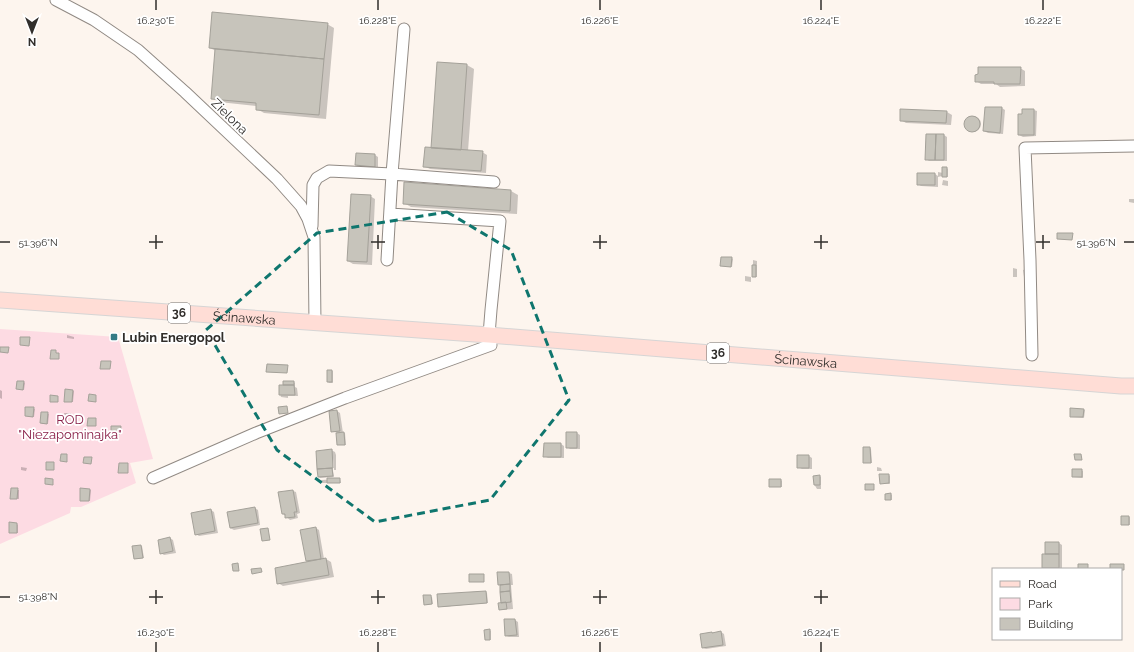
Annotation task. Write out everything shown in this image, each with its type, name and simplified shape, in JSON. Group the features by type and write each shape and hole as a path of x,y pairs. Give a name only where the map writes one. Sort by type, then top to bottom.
{"main road":[{"name":"Ścinawska","path":"0,300 315,322 490,340 1130,387"}],"street":[{"name":"Zielona","path":"56,0 94,20 138,50 277,179 301,206 312,228 315,247 315,322"},
{"path":"387,260 392,174 404,29"},
{"path":"1032,355 1030,260 1025,148 1134,146"},
{"path":"312,228 313,185 317,178 329,171 494,182"},
{"path":"390,214 500,221 491,310 490,340"},
{"name":"Ścinawska","path":"153,478 256,433 490,340"}],"highlighted area":[{"path":"447,212 511,250 569,400 490,500 375,522 277,450 206,330 317,233"}],"green space":[{"name":"ROD \"Niezapominajka\"","path":"0,329 118,337 153,459 130,463 136,483 81,507 71,507 70,513 0,544"}],"building":[{"path":"212,12 328,23 324,59 209,48"},
{"path":"215,49 324,59 319,115 256,110 256,103 211,99"},
{"path":"437,62 467,64 461,150 431,148"},
{"path":"978,67 1021,67 1020,84 975,82 975,75 978,74"},
{"path":"985,107 1002,107 1000,133 983,131"},
{"path":"900,109 947,111 946,123 900,121"},
{"path":"1022,109 1034,109 1034,135 1018,135 1018,114 1022,114"},
{"path":"969,116 975,116 980,121 978,130 975,132 969,132 964,127 964,121"},
{"path":"926,134 936,134 935,160 925,160"},
{"path":"936,134 944,134 944,160 935,160"},
{"path":"425,147 483,151 481,171 423,167"},
{"path":"356,153 375,154 375,167 355,165"},
{"path":"942,167 947,167 947,177 942,177"},
{"path":"917,173 935,173 935,185 917,185"},
{"path":"404,182 511,190 510,211 403,204"},
{"path":"351,194 371,195 367,262 347,261"},
{"path":"1057,233 1073,233 1072,240 1057,239"},
{"path":"721,257 732,257 731,267 720,266"},
{"path":"752,265 756,265 756,277 752,277"},
{"path":"20,337 30,337 29,346 20,345"},
{"path":"0,347 9,347 8,353 0,352"},
{"path":"51,350 56,350 56,353 59,353 59,359 50,359"},
{"path":"101,361 111,361 110,369 100,369"},
{"path":"267,364 288,365 287,373 266,372"},
{"path":"327,370 332,370 332,382 327,382"},
{"path":"17,381 24,381 23,390 16,389"},
{"path":"283,381 294,381 294,385 283,385"},
{"path":"279,385 294,385 295,395 279,395"},
{"path":"65,389 73,390 72,402 64,402"},
{"path":"89,394 96,395 96,402 88,401"},
{"path":"50,395 58,396 58,402 50,402"},
{"path":"287,406 288,413 279,414 278,407"},
{"path":"25,407 34,407 33,417 25,416"},
{"path":"1070,408 1084,409 1083,417 1070,417"},
{"path":"337,410 340,431 331,432 329,411"},
{"path":"41,412 48,412 47,424 40,423"},
{"path":"88,418 96,418 96,426 87,426"},
{"path":"111,426 121,426 120,434 111,434"},
{"path":"344,432 345,445 337,445 336,433"},
{"path":"566,432 577,432 577,448 566,448"},
{"path":"544,443 561,443 561,457 543,457"},
{"path":"863,447 870,447 871,463 863,463"},
{"path":"332,449 333,468 317,469 316,451"},
{"path":"61,454 67,454 67,462 60,461"},
{"path":"1074,454 1081,454 1082,460 1075,460"},
{"path":"797,455 809,455 809,468 797,468"},
{"path":"84,457 92,457 91,464 83,463"},
{"path":"46,462 54,462 54,470 46,470"},
{"path":"119,463 128,463 128,473 118,473"},
{"path":"332,468 333,476 318,477 317,469"},
{"path":"1072,469 1082,469 1082,477 1072,477"},
{"path":"879,474 889,474 889,483 880,484"},
{"path":"820,475 820,485 814,485 813,476"},
{"path":"45,478 53,479 53,485 45,484"},
{"path":"327,478 340,478 340,483 327,483"},
{"path":"769,479 781,479 781,487 769,487"},
{"path":"865,484 874,484 874,490 865,490"},
{"path":"11,488 18,488 17,499 10,499"},
{"path":"80,488 90,489 89,501 80,501"},
{"path":"293,490 297,512 294,512 295,517 285,518 285,514 282,514 278,492"},
{"path":"891,493 891,500 885,500 885,494"},
{"path":"255,507 258,523 230,528 227,512"},
{"path":"211,509 215,531 195,535 191,513"},
{"path":"1121,516 1129,516 1129,525 1121,525"},
{"path":"9,522 17,523 17,533 9,533"},
{"path":"316,527 321,559 306,561 300,530"},
{"path":"268,528 270,540 262,541 260,529"},
{"path":"170,537 173,551 160,554 158,540"},
{"path":"1045,542 1059,542 1059,554 1045,554"},
{"path":"141,545 143,558 134,559 132,546"},
{"path":"1042,554 1059,554 1059,568 1042,568"},
{"path":"326,558 329,575 277,584 275,568"},
{"path":"238,563 239,571 233,571 232,564"},
{"path":"1078,564 1088,564 1088,568 1078,568"},
{"path":"1110,564 1124,564 1124,570 1122,570 1122,568 1110,568"},
{"path":"261,568 262,572 252,574 251,569"},
{"path":"497,572 509,572 510,584 498,585"},
{"path":"469,574 484,574 484,582 469,582"},
{"path":"510,584 510,591 500,592 500,585"},
{"path":"486,591 487,603 438,607 437,594"},
{"path":"510,591 511,602 501,603 500,592"},
{"path":"423,595 431,595 432,604 424,605"},
{"path":"506,602 507,609 499,610 498,603"},
{"path":"504,619 515,619 517,635 505,636"},
{"path":"490,629 490,640 485,640 484,630"},
{"path":"721,631 723,645 702,648 700,634"}],"place":[{"name":"Lubin Energopol","path":"114,337"}]}
